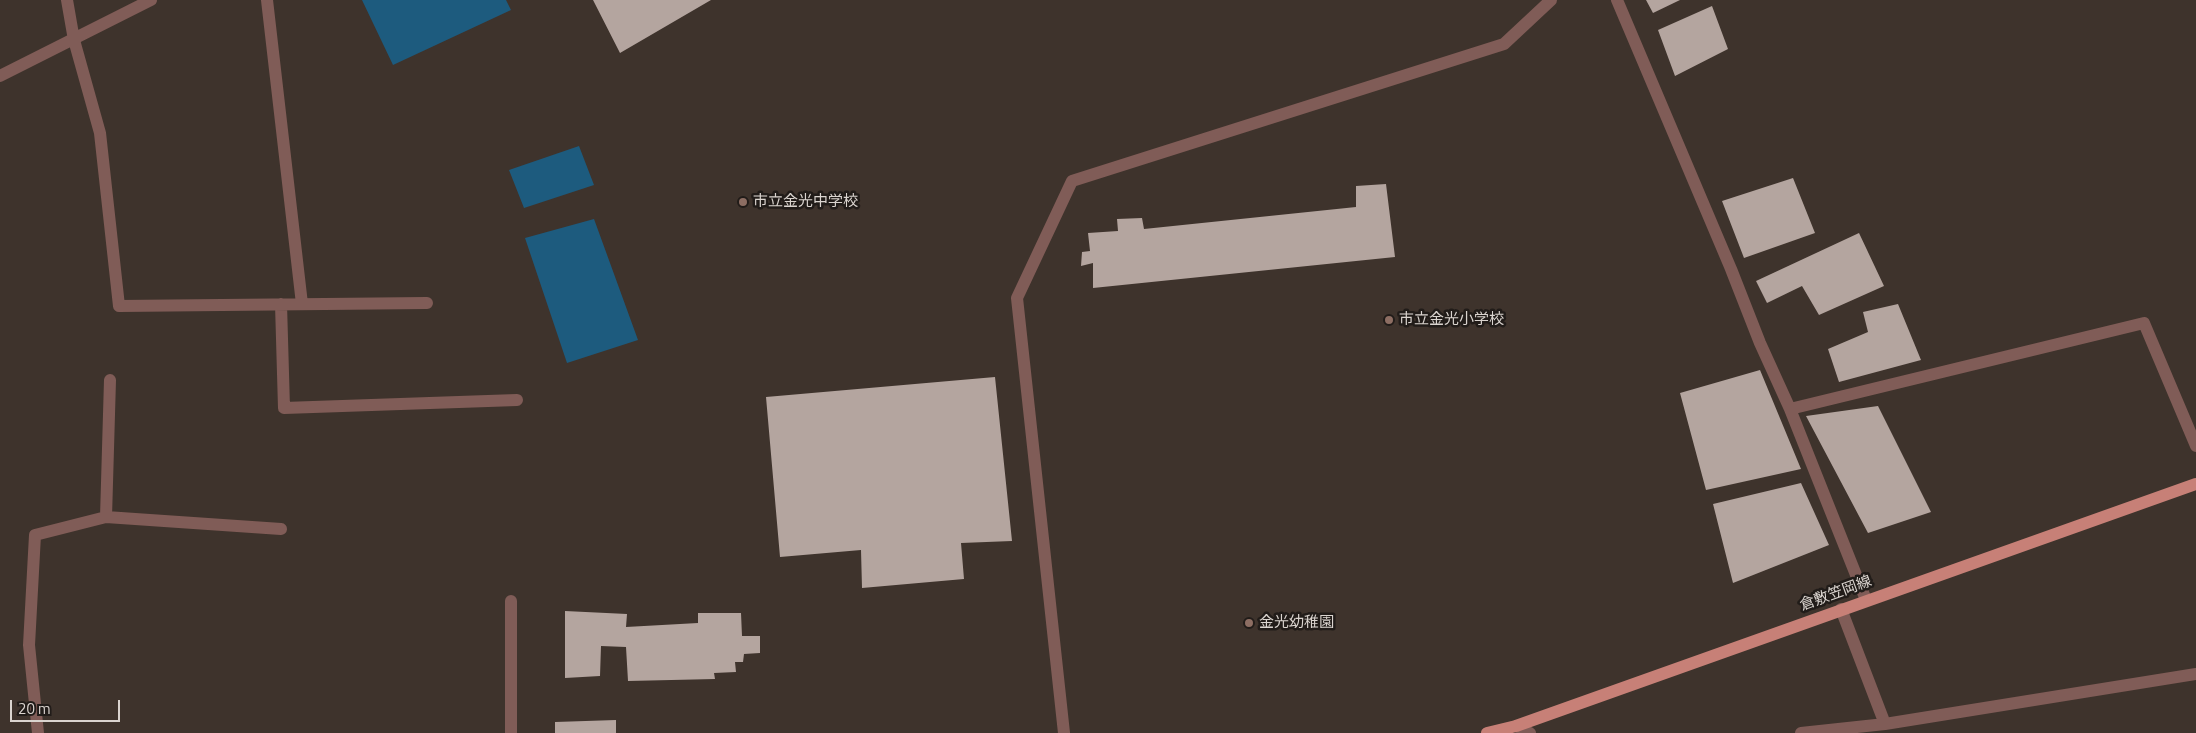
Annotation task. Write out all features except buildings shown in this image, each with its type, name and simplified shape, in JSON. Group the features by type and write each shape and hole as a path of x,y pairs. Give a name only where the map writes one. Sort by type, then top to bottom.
{"main road":[{"name":"倉敷笠岡線","path":"1487,733 1516,726 2196,484"}],"street":[{"path":"68,0 74,40 100,133 119,306 427,303"},
{"path":"0,76 151,0"},
{"path":"267,0 302,304"},
{"path":"1064,733 1017,298 1072,180 1504,44 1551,0"},
{"path":"1617,0 1732,269 1760,343 1790,409 1866,600"},
{"path":"281,304 284,408 517,400"},
{"path":"1790,409 2144,323 2196,446"},
{"path":"106,517 110,380"},
{"path":"38,733 30,645 35,535 106,517 281,529"},
{"path":"511,601 511,733"},
{"path":"1841,610 1885,724"},
{"path":"1801,733 1885,724 2196,674"},
{"path":"1516,726 1530,733"}],"water":[{"path":"362,0 506,0 511,10 393,65"},
{"path":"579,146 594,185 524,208 509,170"},
{"path":"594,219 638,340 567,363 525,238"}],"place":[{"name":"市立金光中学校","path":"743,202"},
{"name":"市立金光小学校","path":"1389,320"},
{"name":"金光幼稚園","path":"1249,623"}]}
